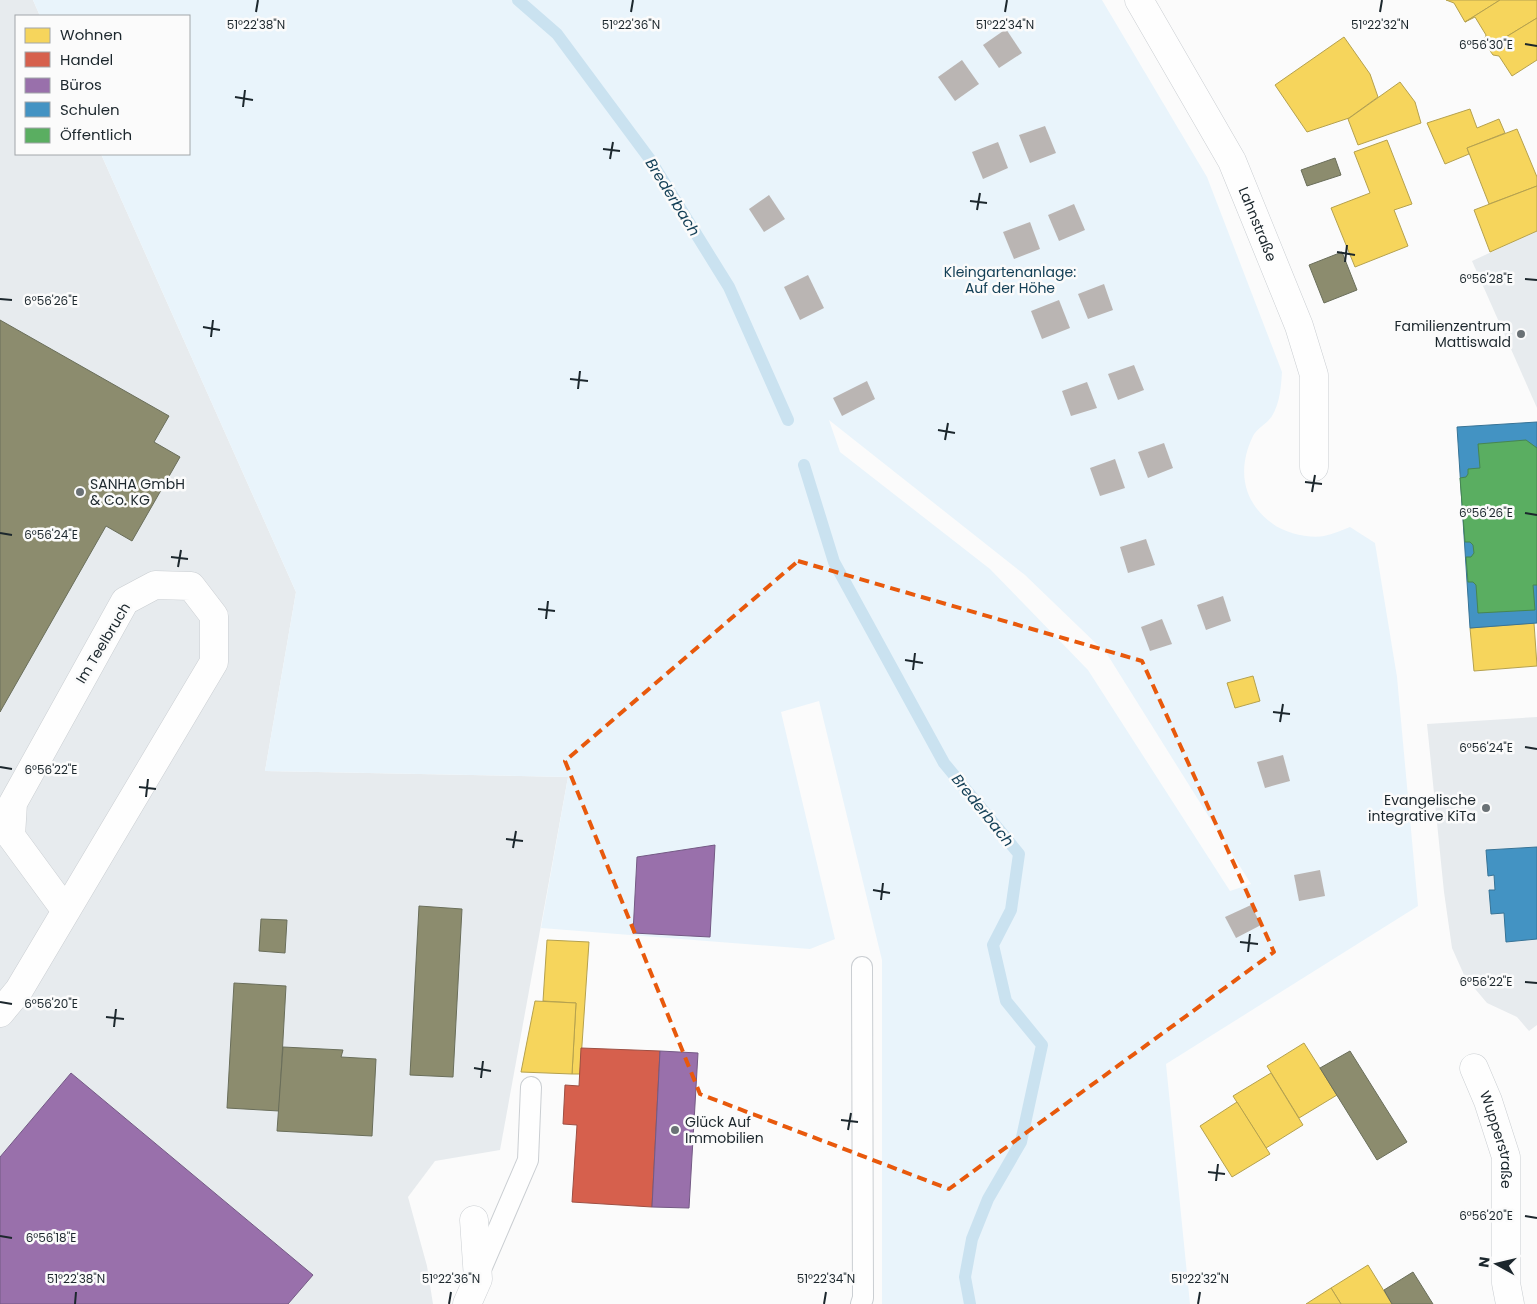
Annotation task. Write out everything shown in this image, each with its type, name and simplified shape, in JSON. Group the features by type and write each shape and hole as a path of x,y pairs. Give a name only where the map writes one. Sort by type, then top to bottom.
{"street":[{"name":"Lahnstraße","path":"1139,0 1232,162 1299,326 1314,375 1314,467"},
{"name":"Im Teelbruch","path":"0,1013 19,990 66,912 214,662 214,616 191,586 155,585 124,601 12,803 11,836 66,912"},
{"name":"Wupperstraße","path":"1474,1068 1488,1101 1506,1157 1506,1283 1510,1304"},
{"path":"467,1304 478,1279 474,1220"}],"lane":[{"path":"861,1304 862,967"},
{"path":"478,1279 528,1160 531,1087"}],"highlighted area":[{"path":"798,561 1142,661 1274,952 949,1189 700,1094 565,761"}],"shaded area":[{"path":"0,0 33,0 40,15 15,15 15,155 101,155 296,592 265,771 568,777 500,1150 435,1161 408,1197 427,1266 433,1304 0,1304"},
{"name":"Familienzentrum Mattiswald","path":"1537,231 1537,408 1472,261"},
{"name":"Evangelische integrative KiTa","path":"1537,717 1537,1025 1529,1031 1517,1017 1487,1003 1465,977 1452,948 1444,892 1427,724"}],"green space":[{"name":"Kleingartenanlage: Auf der Höhe","path":"33,0 1102,0 1207,177 1282,372 1280,395 1275,411 1270,419 1255,433 1248,448 1244,473 1249,495 1263,515 1273,524 1291,533 1318,537 1350,527 1375,543 1397,677 1418,906 1166,1064 1190,1304 882,1304 882,960 819,701 781,712 835,939 810,949 541,928 568,777 265,771 296,592 101,155 190,155 190,15 40,15","holes":["829,420 1025,575 1107,654 1251,884 1230,891 1088,670 990,569 840,452"]}],"building: Wohnen":[{"path":"1446,0 1500,0 1465,22 1454,3"},
{"path":"1500,0 1537,0 1537,18 1488,48 1484,41 1486,35 1475,17 1465,22"},
{"path":"1537,18 1537,60 1512,76 1499,56 1493,55 1488,48"},
{"path":"1344,37 1370,74 1378,97 1349,118 1307,132 1275,85"},
{"path":"1400,82 1415,102 1421,123 1358,145 1348,119"},
{"path":"1470,109 1477,128 1499,119 1505,133 1467,148 1469,154 1445,164 1427,123"},
{"path":"1517,129 1537,177 1537,186 1489,204 1467,148"},
{"path":"1387,140 1412,204 1394,210 1408,246 1355,267 1331,208 1370,193 1354,152"},
{"path":"1537,186 1537,231 1490,252 1474,210"},
{"path":"1534,623 1537,666 1474,671 1470,628"},
{"path":"1253,676 1260,701 1235,708 1227,683"},
{"path":"547,940 589,942 580,1074 572,1074 576,1003 543,1001"},
{"path":"535,1001 576,1003 572,1074 521,1072"},
{"path":"1304,1043 1337,1095 1299,1118 1267,1066"},
{"path":"1271,1073 1303,1125 1266,1148 1233,1096"},
{"path":"1237,1102 1270,1154 1232,1177 1200,1126"},
{"path":"1368,1265 1392,1304 1341,1304 1331,1288"},
{"path":"1331,1288 1341,1304 1306,1304"}],"building: Handel":[{"path":"581,1048 660,1051 652,1207 572,1202 577,1125 563,1124 565,1085 579,1086"}],"building: Büros":[{"path":"715,845 710,937 633,933 637,857"},
{"name":"Glück Auf Immobilien","path":"660,1051 698,1053 689,1208 652,1207"},
{"path":"71,1073 313,1275 288,1304 0,1304 0,1157"}],"building: Schulen":[{"path":"1537,422 1537,623 1470,628 1457,427"},
{"path":"1537,847 1537,939 1506,942 1504,913 1491,914 1489,890 1495,890 1494,875 1488,876 1486,850"}],"building: Öffentlich":[{"path":"1526,440 1537,448 1537,585 1533,585 1535,610 1478,613 1476,585 1473,582 1468,582 1466,557 1471,557 1474,553 1473,545 1470,542 1465,542 1460,478 1466,477 1468,469 1480,468 1478,444"}],"building: Industrie":[{"path":"1335,158 1341,175 1307,186 1301,170"},
{"path":"1342,252 1357,290 1324,303 1309,265"},
{"name":"SANHA GmbH & Co. KG","path":"0,320 169,416 154,442 180,457 132,541 106,526 0,712"},
{"path":"419,906 462,909 453,1077 410,1075"},
{"path":"261,919 287,920 285,953 259,951"},
{"path":"234,983 286,986 279,1111 227,1108"},
{"path":"283,1047 343,1050 341,1057 376,1059 372,1136 277,1131"},
{"path":"1350,1051 1407,1142 1377,1160 1320,1068"},
{"path":"1413,1272 1433,1304 1392,1304 1384,1290"}],"building: Sonstige":[{"path":"1006,29 1022,53 999,68 983,45"},
{"path":"962,60 979,84 955,101 938,77"},
{"path":"1045,126 1056,153 1030,163 1019,135"},
{"path":"998,142 1008,168 983,179 972,152"},
{"path":"769,195 785,219 764,232 749,209"},
{"path":"1074,204 1085,230 1059,241 1048,215"},
{"path":"1030,222 1040,249 1014,259 1003,232"},
{"path":"808,275 824,308 800,320 784,287"},
{"path":"1104,284 1113,310 1088,319 1078,294"},
{"path":"1059,300 1070,328 1042,339 1031,311"},
{"path":"1134,365 1144,390 1118,400 1108,374"},
{"path":"867,381 875,399 842,416 833,398"},
{"path":"1087,382 1097,408 1071,416 1062,391"},
{"path":"1164,443 1173,468 1148,478 1138,452"},
{"path":"1115,459 1125,488 1100,496 1090,468"},
{"path":"1146,539 1155,565 1128,573 1120,547"},
{"path":"1223,596 1231,621 1206,630 1197,605"},
{"path":"1162,619 1172,644 1150,651 1141,627"},
{"path":"1283,755 1290,781 1265,788 1257,762"},
{"path":"1320,870 1325,896 1299,901 1294,875"},
{"path":"1251,905 1261,925 1236,938 1225,917"}],"waterway":[{"name":"Brederbach","path":"518,0 557,34 649,158 729,287 788,420"},
{"name":"Brederbach","path":"804,465 834,562 944,763 1019,854 1011,910 993,945 1006,1001 1042,1045 1021,1142 988,1199 972,1239 965,1277 970,1304"}],"place":[{"name":"Familienzentrum Mattiswald","path":"1521,334"},
{"name":"SANHA GmbH & Co. KG","path":"80,492"},
{"name":"Evangelische integrative KiTa","path":"1486,808"},
{"name":"Glück Auf Immobilien","path":"675,1130"}]}
